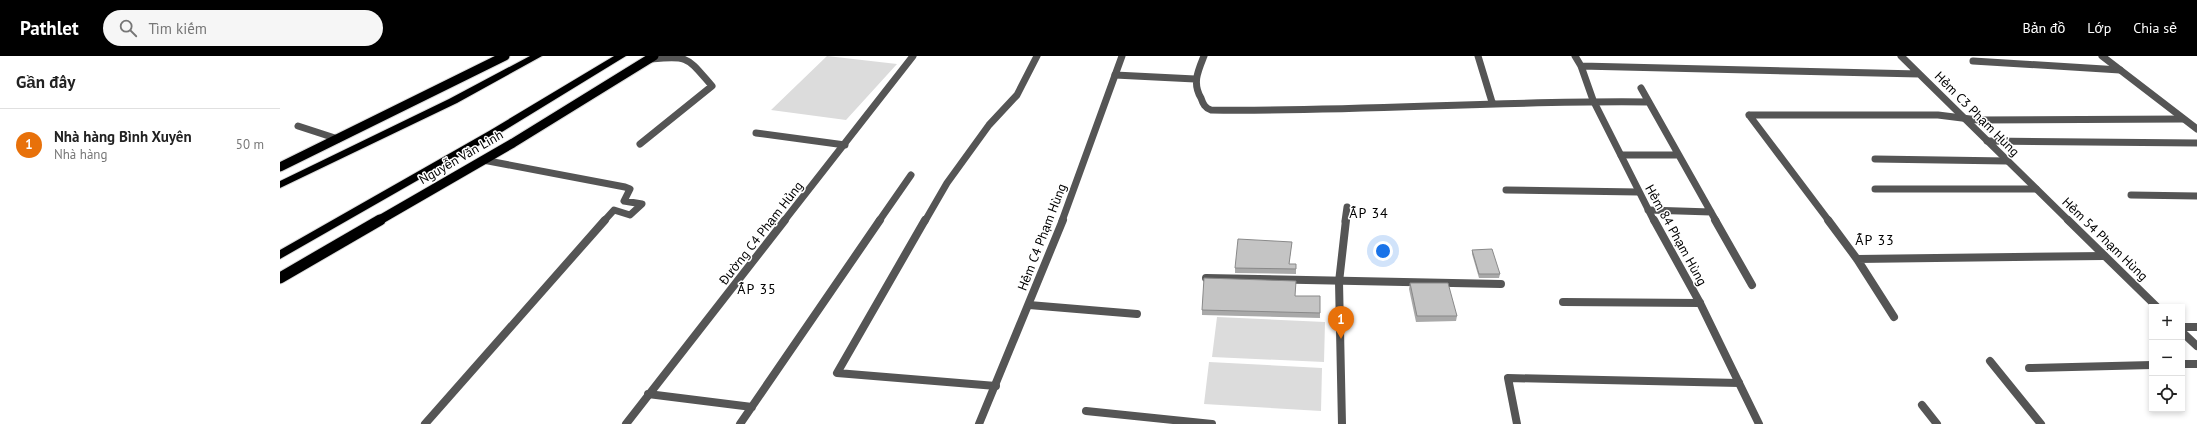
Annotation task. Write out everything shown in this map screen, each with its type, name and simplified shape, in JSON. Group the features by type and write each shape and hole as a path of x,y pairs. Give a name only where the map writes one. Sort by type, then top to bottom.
{"highway":[{"path":"280,185 453,101 537,56"},
{"name":"Nguyễn Văn Linh","path":"280,255 493,133 621,56"}],"main road":[{"path":"280,167 505,56"},
{"name":"Nguyễn Văn Linh","path":"280,278 482,160 652,58"}],"street":[{"path":"640,144 712,86 689,59 674,56 652,58"},
{"name":"Đường C4 Phạm Hủng","path":"626,424 913,56"},
{"path":"996,386 838,373 947,183 989,125 1017,95 1036,56"},
{"name":"Hẻm C4 Phạm Hùng","path":"980,424 1062,222 1122,56"},
{"path":"1204,56 1195,78 1195,90 1207,108 1211,110 1346,110 1492,102 1593,100 1648,102"},
{"path":"1478,56 1492,102"},
{"name":"Hẻm 84 Phạm Hùng","path":"1575,56 1581,66 1593,100 1638,192 1700,303 1759,424"},
{"name":"Hẻm C3 Phạm Hùng","path":"1901,56 2036,189"},
{"path":"2102,56 2197,129"},
{"path":"1973,61 2120,70"},
{"path":"1581,66 1919,74"},
{"path":"1115,75 1195,78"},
{"path":"1641,88 1752,284"},
{"path":"1894,317 1857,259 1749,115 1938,115 1978,120 2183,119"},
{"path":"298,126 338,139"},
{"path":"756,134 845,145"},
{"path":"1987,141 2197,143"},
{"path":"1621,155 1678,155"},
{"path":"1875,159 2008,161"},
{"path":"425,424 614,210 630,215 642,204 624,201 630,189 625,187 482,160"},
{"path":"740,424 911,175"},
{"path":"1875,189 2036,189"},
{"name":"Hẻm 54 Phạm Hùng","path":"2036,189 2154,304"},
{"path":"1506,190 1638,192"},
{"path":"2131,195 2197,196"},
{"path":"1342,424 1339,282 1347,207"},
{"path":"1648,210 1711,212"},
{"path":"1857,259 2104,256"},
{"path":"1206,278 1339,282 1501,284"},
{"path":"1563,302 1700,303"},
{"path":"1029,305 1137,314"},
{"path":"2185,327 2197,327"},
{"path":"2185,335 2197,346"},
{"path":"1990,361 2042,424"},
{"path":"2185,364 2197,364"},
{"path":"2028,368 2149,365"},
{"path":"1517,424 1508,378 1739,383"},
{"path":"648,394 752,407"},
{"path":"1922,405 1937,424"},
{"path":"1086,411 1212,424"}],"shaded area":[{"path":"827,56 897,64 846,120 771,110"},
{"path":"1217,317 1325,322 1324,362 1212,357"},
{"path":"1209,362 1322,368 1321,411 1204,404"}],"building":[{"path":"1238,239 1292,242 1289,264 1296,264 1296,269 1235,268"},
{"path":"1492,249 1500,274 1479,274 1472,250"},
{"path":"1204,278 1296,281 1295,296 1320,296 1320,313 1202,310"},
{"path":"1410,283 1448,283 1457,316 1417,316"}],"place":[{"name":"Nhà hàng Bình Xuyên","path":"1341,339"}],"district":[{"name":"ẤP 34","path":"1369,213"},
{"name":"ẤP 33","path":"1875,240"},
{"name":"ẤP 35","path":"757,289"}]}
